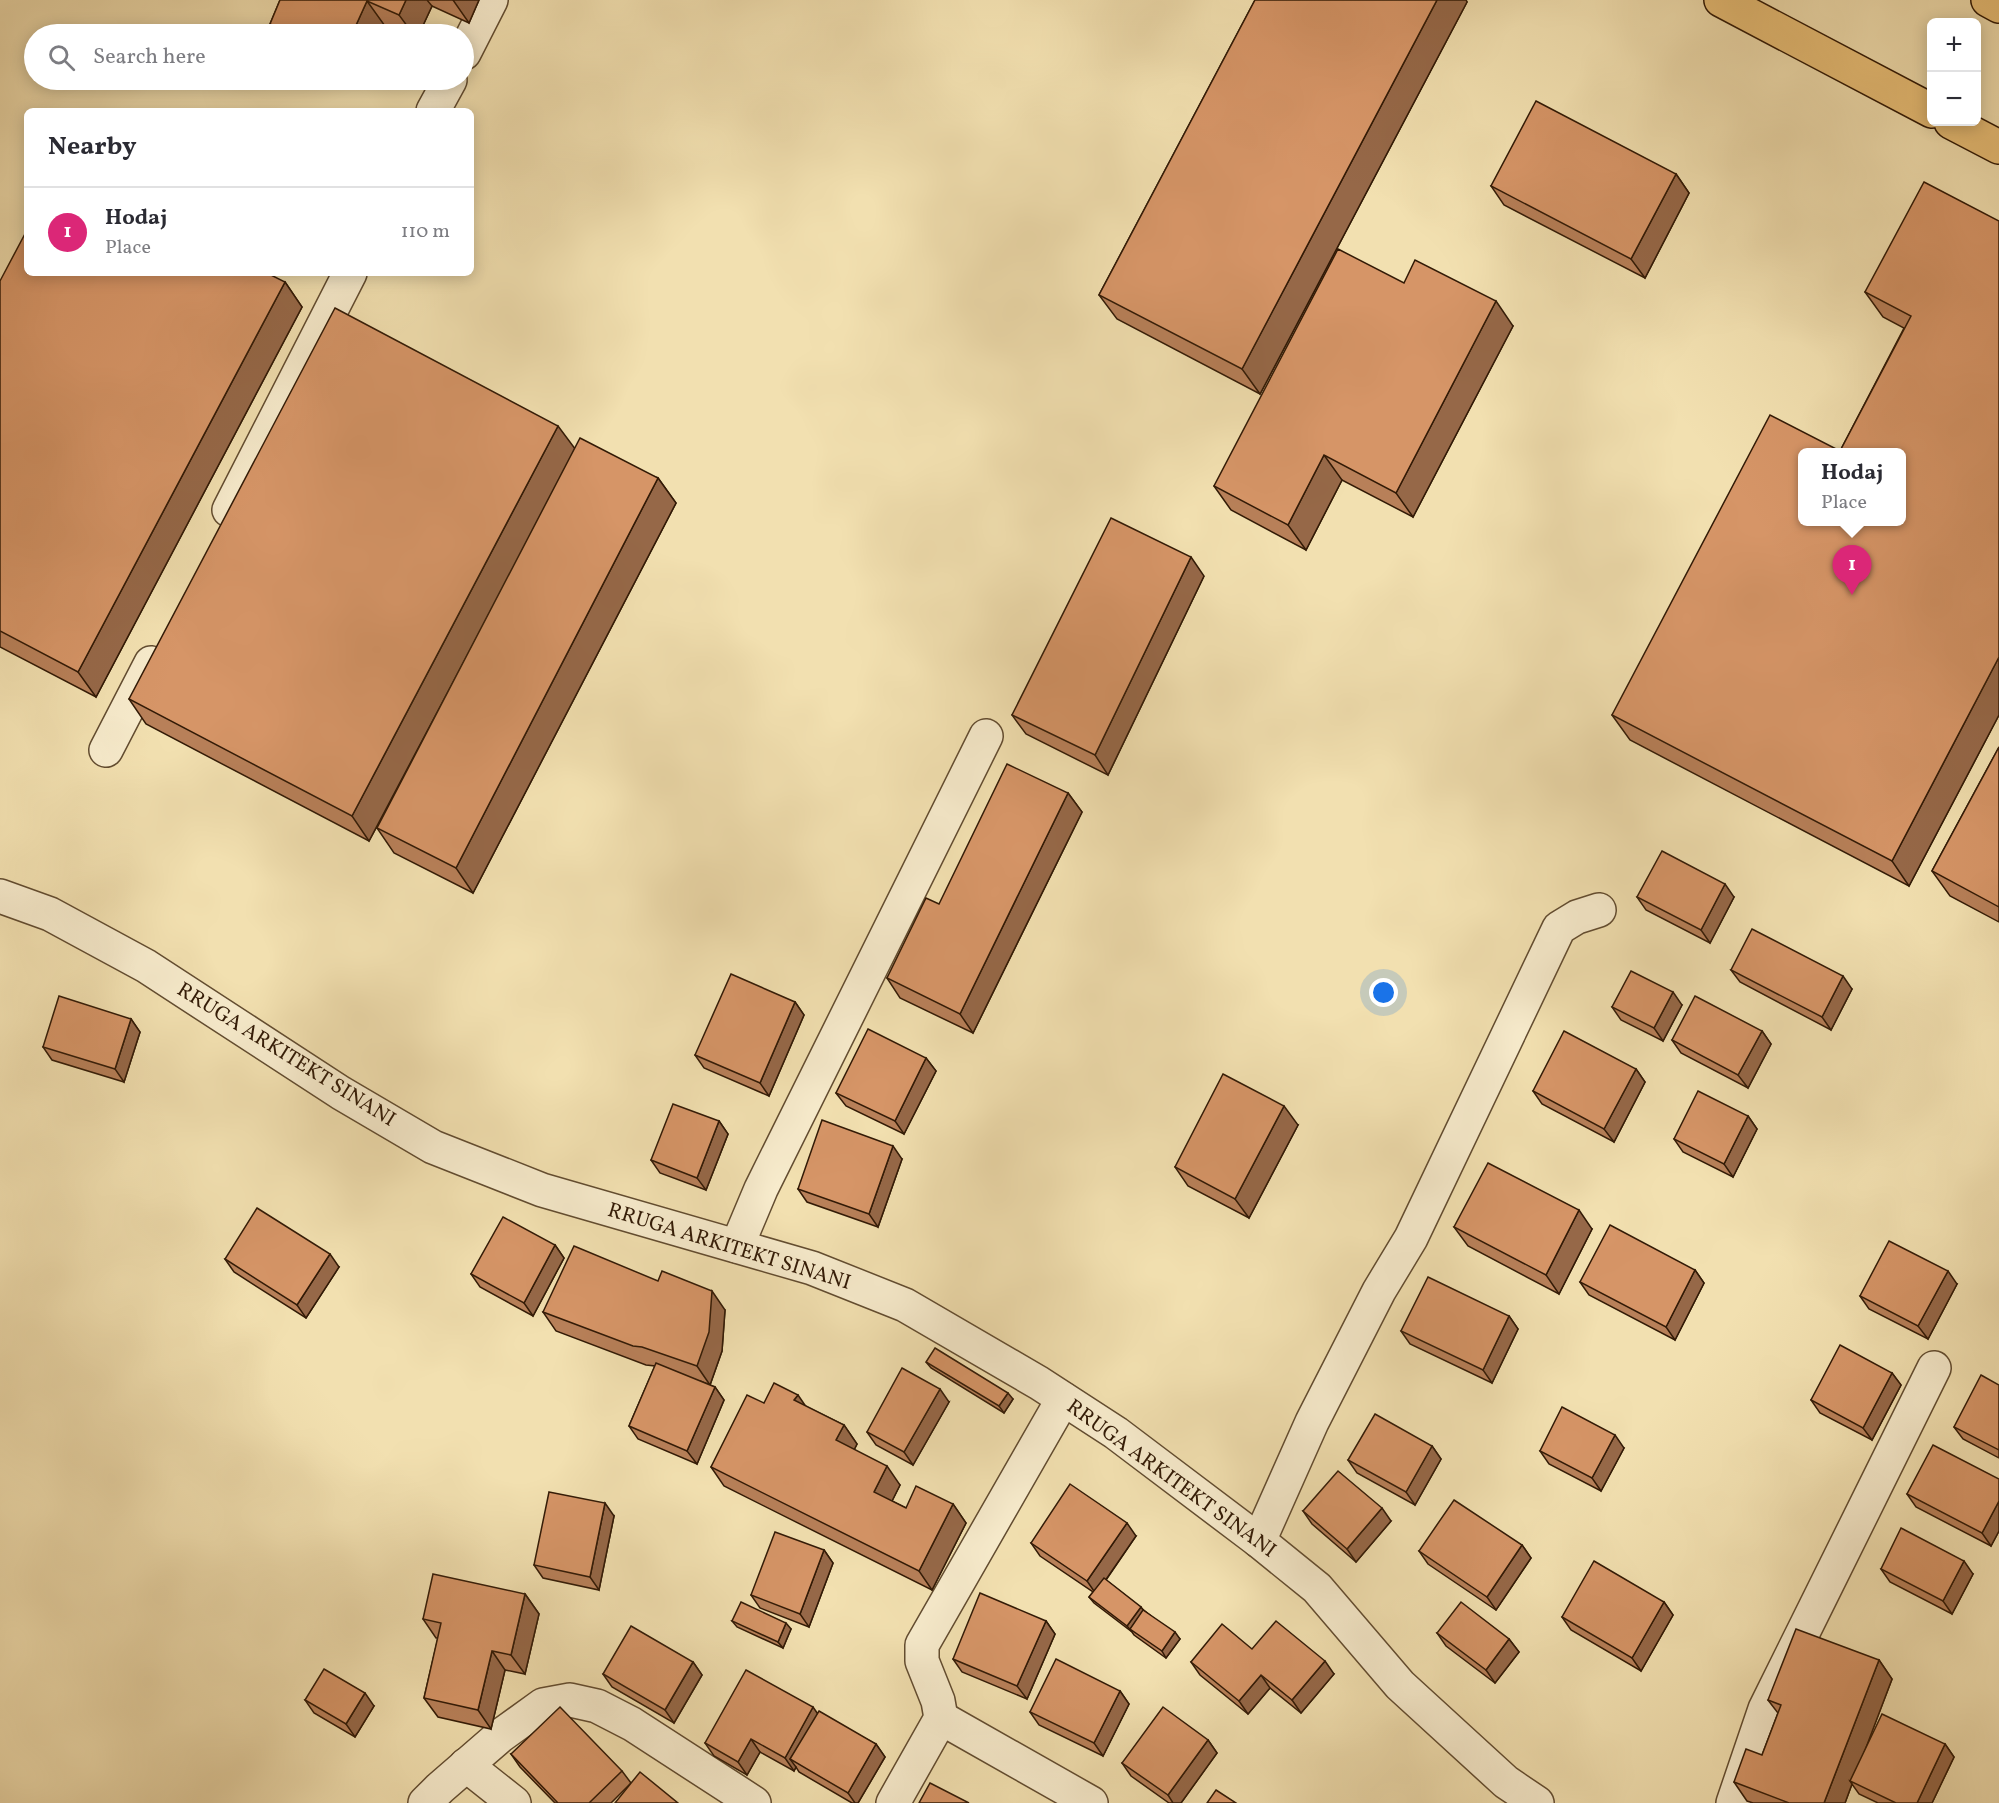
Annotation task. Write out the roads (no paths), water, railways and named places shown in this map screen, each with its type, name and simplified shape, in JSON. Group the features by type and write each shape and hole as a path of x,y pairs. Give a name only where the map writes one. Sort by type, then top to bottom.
{"main road":[{"path":"1721,0 1927,108"},
{"path":"1988,0 1999,6"},
{"path":"1959,126 1999,147"}],"street":[{"path":"474,33 491,0"},
{"path":"435,108 445,90"},
{"path":"215,538 348,276"},
{"path":"106,750 166,633"},
{"path":"738,1246 761,1189 986,736"},
{"name":"RRUGA ARKITEKT SINANI","path":"0,896 50,914 146,966 341,1093 433,1147 542,1190 812,1268 905,1305 1039,1383 1116,1433 1317,1588 1400,1685 1506,1782 1537,1803"},
{"path":"1258,1541 1312,1422 1379,1291 1411,1238 1559,928 1577,917 1599,909"},
{"path":"1733,1803 1765,1709 1934,1368"},
{"path":"893,1803 941,1718 935,1691 922,1661 922,1645 1063,1399"},
{"path":"425,1803 500,1736 543,1705 570,1700 597,1706 632,1724 754,1803"},
{"path":"941,1718 1091,1803"},
{"path":"466,1765 514,1803"}],"place":[{"name":"Hodaj","path":"1852,595"}]}
